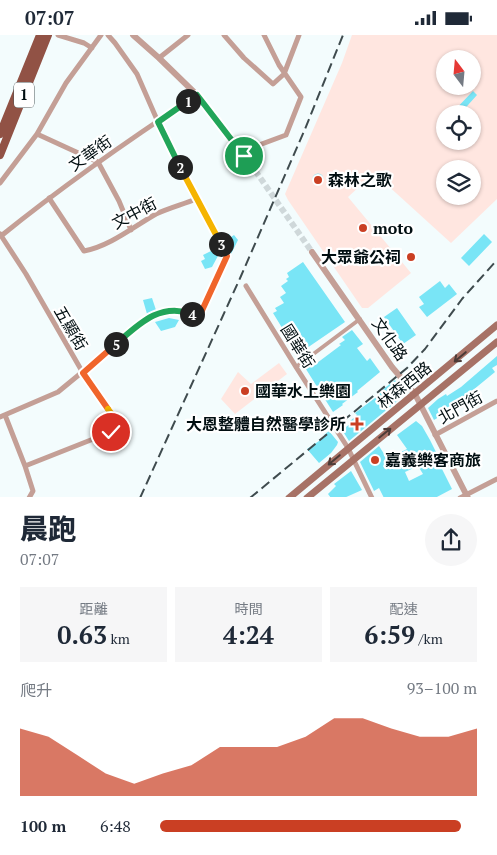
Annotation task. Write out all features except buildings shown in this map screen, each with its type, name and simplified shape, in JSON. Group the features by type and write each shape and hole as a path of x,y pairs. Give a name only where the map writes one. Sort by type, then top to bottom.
{"main road":[{"name":"1","path":"0,134 40,35"},
{"name":"1","path":"0,155 48,35"},
{"name":"林森西路","path":"289,497 415,395 497,325"},
{"name":"林森西路","path":"307,497 497,342"}],"street":[{"path":"58,35 84,43 92,48"},
{"path":"0,183 37,134 66,83 101,35"},
{"path":"30,497 33,491 25,466 2,416 58,392 148,318 164,311 176,310 199,317 227,256 196,199 137,74 108,35"},
{"path":"160,57 188,35"},
{"path":"224,35 244,58 273,84 284,74 299,35"},
{"path":"248,149 286,135 301,97 284,74 264,35"},
{"path":"135,36 160,57 197,95 244,156"},
{"name":"文華街","path":"1,235 98,162 197,95"},
{"path":"37,134 98,162 119,201 131,230"},
{"name":"文中街","path":"49,198 84,251 131,230 158,213 196,199"},
{"name":"五顯街","path":"1,235 83,373 114,417 115,429 101,437 25,466"},
{"name":"文化路","path":"312,252 392,367 415,395 465,496"},
{"name":"國華街","path":"246,286 348,448 372,497"},
{"path":"296,367 360,319"},
{"name":"林森西路","path":"490,331 497,342"},
{"name":"北門街","path":"435,435 497,401"},
{"path":"465,496 497,479"}],"shaded area":[{"path":"352,35 497,35 497,199 451,243 374,173 348,197 411,273 368,308 362,308 285,194 342,63"},
{"name":"國華水上樂園","path":"279,363 287,374 235,414 221,399 238,372 251,384"}],"tunnel":[{"path":"245,156 312,252"}],"railway":[{"path":"140,497 241,276 305,129 343,35"},
{"path":"251,497 407,368 425,349 462,299 497,260"}],"place":[{"name":"森林之歌","path":"318,180"},
{"name":"moto","path":"363,228"},
{"name":"大眾爺公祠","path":"411,257"},
{"name":"國華水上樂園","path":"245,391"},
{"name":"大恩整體自然醫學診所","path":"357,424"},
{"name":"嘉義樂客商旅","path":"375,460"}],"route":[{"path":"111,432 115,429 114,417 83,373 148,318 164,311 176,310 199,317 227,256 158,122 197,95 244,156"}]}
